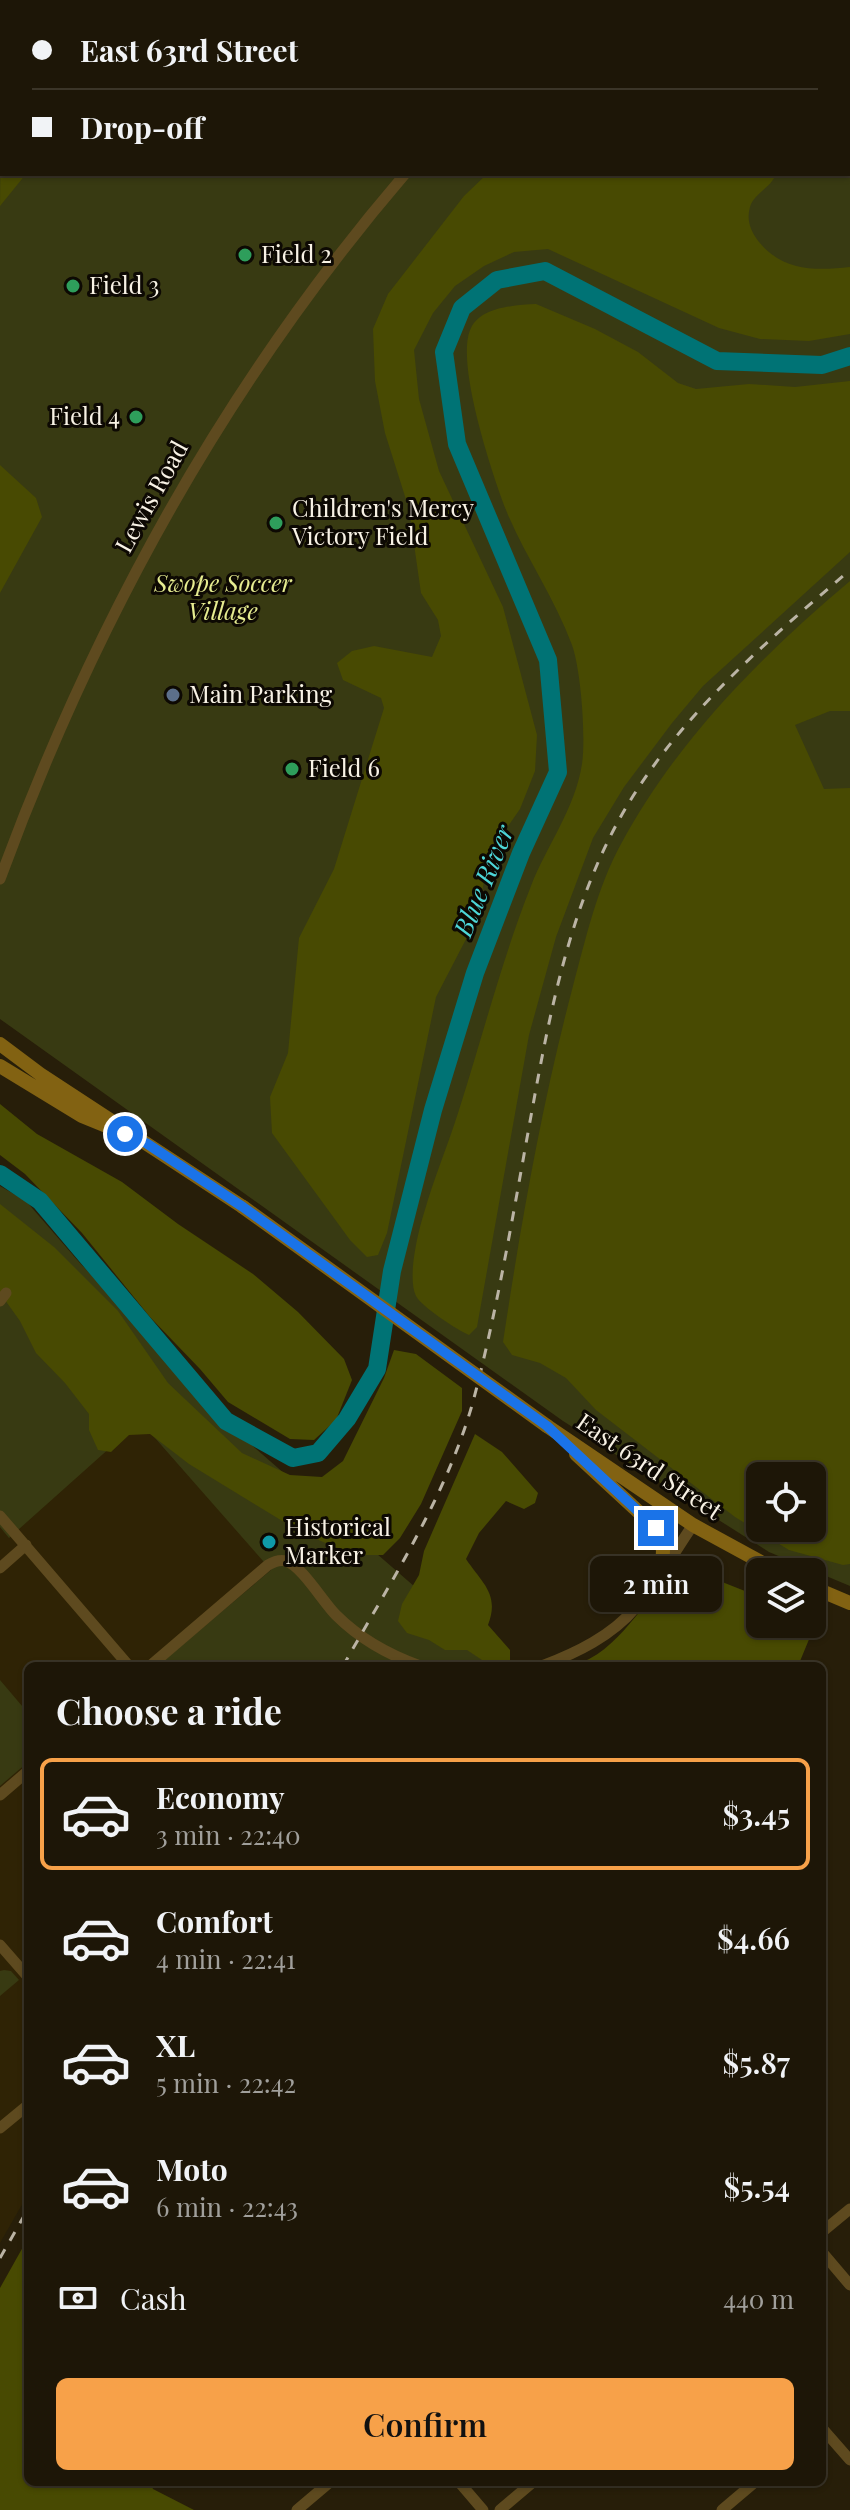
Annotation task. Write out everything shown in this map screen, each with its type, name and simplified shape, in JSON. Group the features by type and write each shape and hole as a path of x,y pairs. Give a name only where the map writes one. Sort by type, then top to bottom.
{"main road":[{"name":"East 63rd Street","path":"0,1044 243,1207 547,1426 693,1525 753,1558"},
{"name":"East 63rd Street","path":"0,1066 82,1116 146,1143"},
{"path":"547,1426 656,1528 663,1550 662,1570"},
{"path":"826,1593 850,1603"}],"street":[{"name":"Lewis Road","path":"0,879 29,800 78,688 116,607 178,492 211,436 287,324 403,176"},
{"path":"0,1516 126,1662"},
{"path":"552,1662 572,1654 620,1623 637,1607 693,1525"},
{"path":"0,1568 26,1545"},
{"path":"155,1662 268,1565 278,1561 295,1567 336,1615 359,1636 409,1662"},
{"path":"0,1795 24,1774"},
{"path":"0,1945 4,1958 24,1974"},
{"path":"0,2128 24,2108"},
{"path":"826,2229 850,2209"},
{"path":"826,2257 850,2285"},
{"path":"826,2433 850,2460"},
{"path":"297,2510 325,2486"},
{"path":"462,2486 483,2510"},
{"path":"500,2510 528,2486"},
{"path":"722,2510 750,2486"}],"shaded area":[{"path":"0,176 24,176 0,206"},
{"path":"485,176 775,176 752,202 749,221 752,230 768,252 789,264 824,269 850,267 850,334 809,341 760,339 719,328 548,249 514,252 484,266 455,286 433,313 414,350 419,399 439,471 503,607 537,735 535,771 520,809 497,842 485,875 478,916 436,997 387,1233 378,1255 367,1257 350,1240 272,1133 270,1097 288,1053 299,938 334,869 384,708 381,698 343,680 337,663 352,651 374,646 432,657 441,636 438,620 421,593 409,509 385,433 375,381 373,329 388,294 464,196"},
{"path":"536,304 595,329 638,352 678,383 696,389 749,384 795,387 850,381 850,552 703,686 624,787 593,838 556,937 529,1035 477,1327 469,1335 440,1318 416,1296 413,1267 416,1243 511,941 537,871 573,796 583,752 580,687 572,645 558,611 508,515 478,421 468,366 467,344 476,321 499,308"},
{"path":"0,465 36,498 42,517 0,593"},
{"path":"850,581 850,711 830,711 795,725 824,789 850,788 850,1564 843,1565 789,1550 776,1542 826,1542 826,1462 746,1462 746,1524 596,1410 566,1378 540,1363 512,1355 503,1342 525,1208 562,1030 588,932 613,861 643,806 695,735 785,639"},
{"path":"0,1104 37,1134 122,1182 253,1274 298,1312 344,1359 352,1380 336,1420 314,1440 290,1439 228,1402 150,1317 82,1233 25,1174 0,1155"},
{"path":"0,1204 54,1247 118,1311 168,1383 242,1453 290,1475 322,1477 343,1461 384,1378 394,1350 416,1354 462,1388 462,1411 421,1504 400,1538 383,1555 354,1555 302,1533 189,1464 150,1434 129,1435 111,1452 98,1450 89,1430 89,1414 36,1353 20,1321 0,1293"},
{"path":"140,1421 268,1565 163,1662 24,1662 24,2201 0,2243 0,1527"},
{"path":"475,1434 502,1452 538,1493 535,1503 524,1509 506,1501 479,1533 466,1559 488,1589 492,1605 488,1625 510,1650 510,1661 489,1662 467,1650 445,1650 429,1640 407,1633 398,1621 402,1604 419,1575 424,1551"},
{"path":"678,1569 692,1570 746,1591 746,1638 810,1638 800,1662 582,1662 618,1637"},
{"path":"24,2245 24,2486 152,2486 194,2510 0,2510 0,2288"}],"green space":[{"name":"Swope Soccer Village","path":"0,176 850,176 850,1586 826,1576 826,1558 783,1558 753,1542 826,1542 826,1462 746,1462 746,1537 563,1421 0,1019"},
{"path":"0,1186 26,1201 79,1262 255,1448 491,1653 492,1662 162,1662 271,1570 140,1421 9,1538 0,1527"},
{"path":"0,1680 24,1708 24,1765 0,1786"},
{"path":"0,1971 11,1971 19,1980 0,1996"}],"waterway":[{"name":"Blue River","path":"0,1174 40,1201 226,1421 293,1458 318,1453 347,1419 377,1369 392,1271 433,1110 475,973 521,853 558,772 548,660 457,444 444,352 462,308 497,280 545,271 717,361 822,365 850,356"}],"railway":[{"path":"345,1662 417,1536 463,1434 491,1326 554,1000 573,931 598,863 635,792 689,722 750,658 850,570"},
{"path":"0,2258 24,2216"}],"place":[{"name":"Field 2","path":"245,255"},
{"name":"Field 3","path":"73,286"},
{"name":"Field 4","path":"136,417"},
{"name":"Children's Mercy Victory Field","path":"276,523"},
{"name":"Main Parking","path":"173,695"},
{"name":"Field 6","path":"292,769"},
{"name":"Historical Marker","path":"269,1542"}],"route":[{"path":"125,1134 146,1143 243,1207 547,1426 656,1528"}]}
